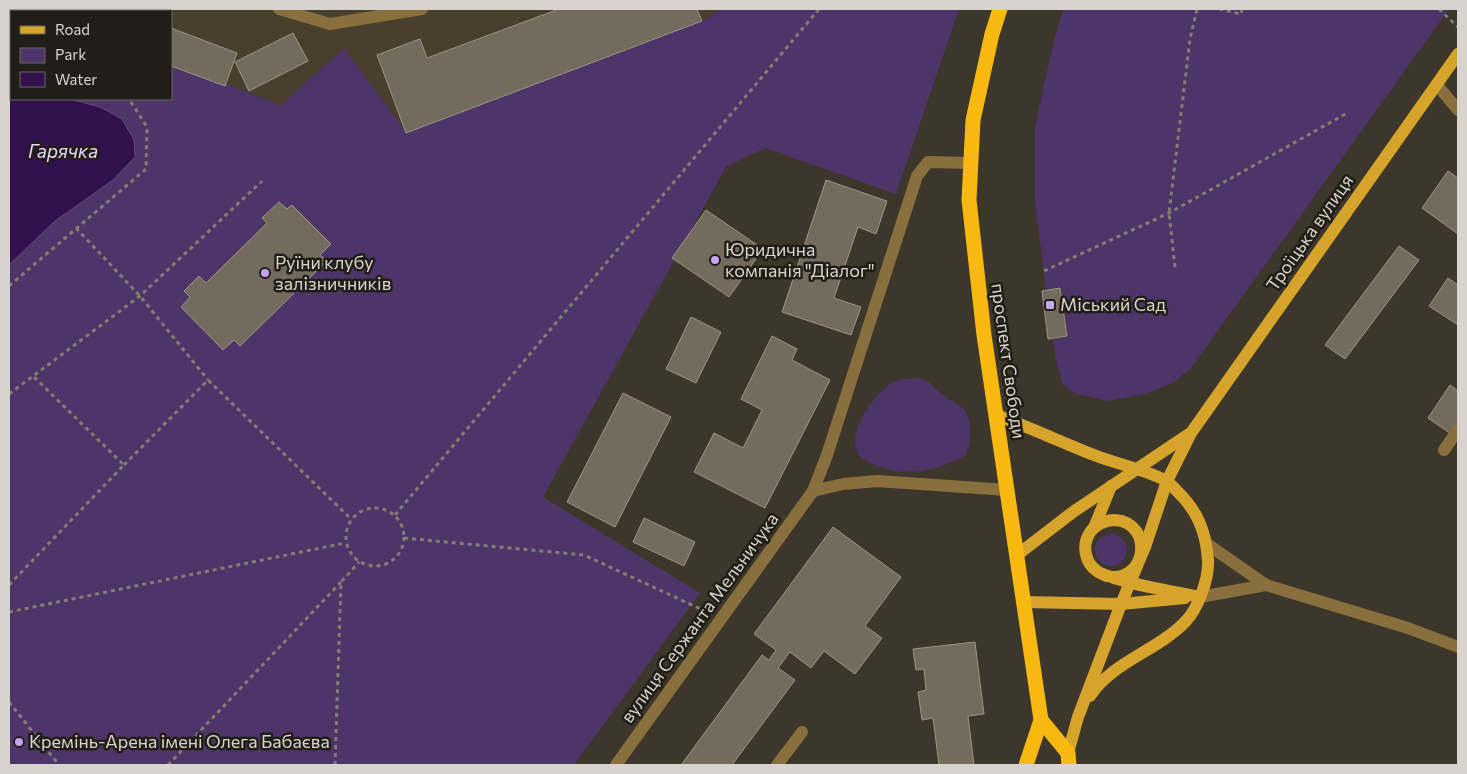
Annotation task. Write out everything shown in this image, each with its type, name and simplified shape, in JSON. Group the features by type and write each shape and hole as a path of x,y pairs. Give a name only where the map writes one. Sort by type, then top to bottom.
{"highway":[{"name":"проспект Свободи","path":"1000,9 992,34 973,120 968,200 984,335 1041,720 1026,765"},
{"path":"1041,720 1068,759"}],"main road":[{"name":"Троїцька вулиця","path":"1191,433 1458,54"},
{"path":"996,415 1040,431 1097,456 1167,481 1189,503 1198,517 1207,544 1208,570 1200,597 1186,621 1163,641 1115,671 1097,685 1080,711"},
{"path":"1017,555 1111,486 1138,470 1191,433"},
{"path":"1068,759 1080,711 1139,561 1167,481 1191,433"},
{"path":"1111,486 1094,528 1088,537 1085,553 1092,567 1106,576 1130,583 1200,597"},
{"path":"1094,528 1105,521 1125,522 1135,530 1141,542 1142,548 1139,561 1133,568 1126,574 1116,577 1106,576"},
{"path":"1024,602 1121,604 1200,597"}],"street":[{"path":"279,9 330,24 422,9"},
{"path":"1437,84 1458,110"},
{"name":"вулиця Сержанта Мельничука","path":"616,765 813,492 827,455 917,176 928,162 970,163"},
{"path":"1444,450 1458,430"},
{"path":"813,492 843,484 877,480 1007,490"},
{"path":"1207,544 1266,585 1408,628 1458,647"},
{"path":"1200,597 1266,585"},
{"path":"777,765 802,732"}],"path":[{"path":"395,515 819,9"},
{"path":"1175,267 1169,213 1190,39 1197,9"},
{"path":"1219,9 1240,14 1242,9"},
{"path":"1439,9 1458,27"},
{"path":"9,286 146,169 147,126 130,100"},
{"path":"1044,271 1169,213 1349,112"},
{"path":"9,394 140,296 262,181"},
{"path":"76,228 140,296 208,380 351,519"},
{"path":"33,376 124,464"},
{"path":"9,585 124,464 208,380"},
{"path":"372,507 385,509 395,515 402,526 404,538 398,555 383,565 371,566 359,562 350,554 345,543 345,530 351,519 360,511 372,507"},
{"path":"404,538 584,555 721,618"},
{"path":"9,612 345,543"},
{"path":"168,765 359,562"},
{"path":"335,765 341,582"},
{"path":"9,702 59,765"}],"shaded area":[{"path":"31,9 721,9 702,21 406,133 281,105 172,62 172,10"}],"green space":[{"path":"9,9 34,10 10,10 10,100 172,100 172,62 281,105 344,48 407,133 702,21 721,9 959,9 896,194 765,148 726,167 543,497 700,593 574,765 9,765"},
{"path":"1064,9 1449,9 1191,368 1174,382 1149,393 1108,401 1074,393 1063,385 1056,361 1053,340 1068,337 1061,287 1046,289 1035,201 1035,126 1054,40"},
{"path":"913,378 929,382 936,390 961,407 966,414 969,419 970,431 966,455 933,469 910,472 887,469 864,460 860,457 856,447 858,426 863,416 884,388 899,380"},
{"path":"1111,534 1123,538 1127,550 1123,562 1111,566 1099,562 1095,550 1099,538"}],"water":[{"name":"Гарячка","path":"9,81 10,100 74,100 100,107 122,119 134,140 135,157 113,180 55,221 9,265"}],"building":[{"path":"19,9 122,10 22,10"},
{"path":"559,9 697,9 702,21 406,133 377,55 420,39 427,58"},
{"path":"172,28 237,53 225,86 172,66"},
{"path":"293,33 308,61 249,91 235,62"},
{"path":"1448,171 1458,178 1458,234 1422,208"},
{"path":"826,180 887,201 876,234 858,227 834,298 861,307 851,335 782,312"},
{"name":"Руїни клубу залізничників","path":"279,202 287,209 292,205 331,244 320,255 327,261 240,346 234,340 223,350 181,307 190,297 184,291 199,276 206,283 267,223 262,218"},
{"path":"706,210 763,249 729,297 672,258"},
{"path":"1399,246 1419,260 1345,359 1325,345"},
{"path":"1448,278 1458,285 1458,325 1429,306"},
{"path":"1060,288 1067,336 1048,339 1042,291"},
{"path":"691,317 721,332 696,383 666,369"},
{"path":"772,336 797,349 792,360 830,380 765,508 694,472 714,433 743,448 762,410 741,399"},
{"path":"1450,385 1458,391 1458,423 1451,434 1428,418"},
{"path":"623,393 671,417 615,527 567,502"},
{"path":"644,518 695,542 684,566 633,542"},
{"path":"833,527 901,577 865,626 882,638 855,674 824,651 811,668 790,652 778,668 795,680 732,765 681,765 762,655 769,660 776,650 754,634"},
{"path":"975,642 984,714 968,716 974,765 939,765 933,718 922,720 918,692 926,690 924,669 916,670 913,649"}],"place":[{"name":"Юридична компанія \"Діалог\"","path":"715,260"},
{"name":"Руїни клубу залізничників","path":"265,273"},
{"name":"Міський Сад","path":"1050,305"},
{"name":"Кремінь-Арена імені Олега Бабаєва","path":"19,742"}]}
